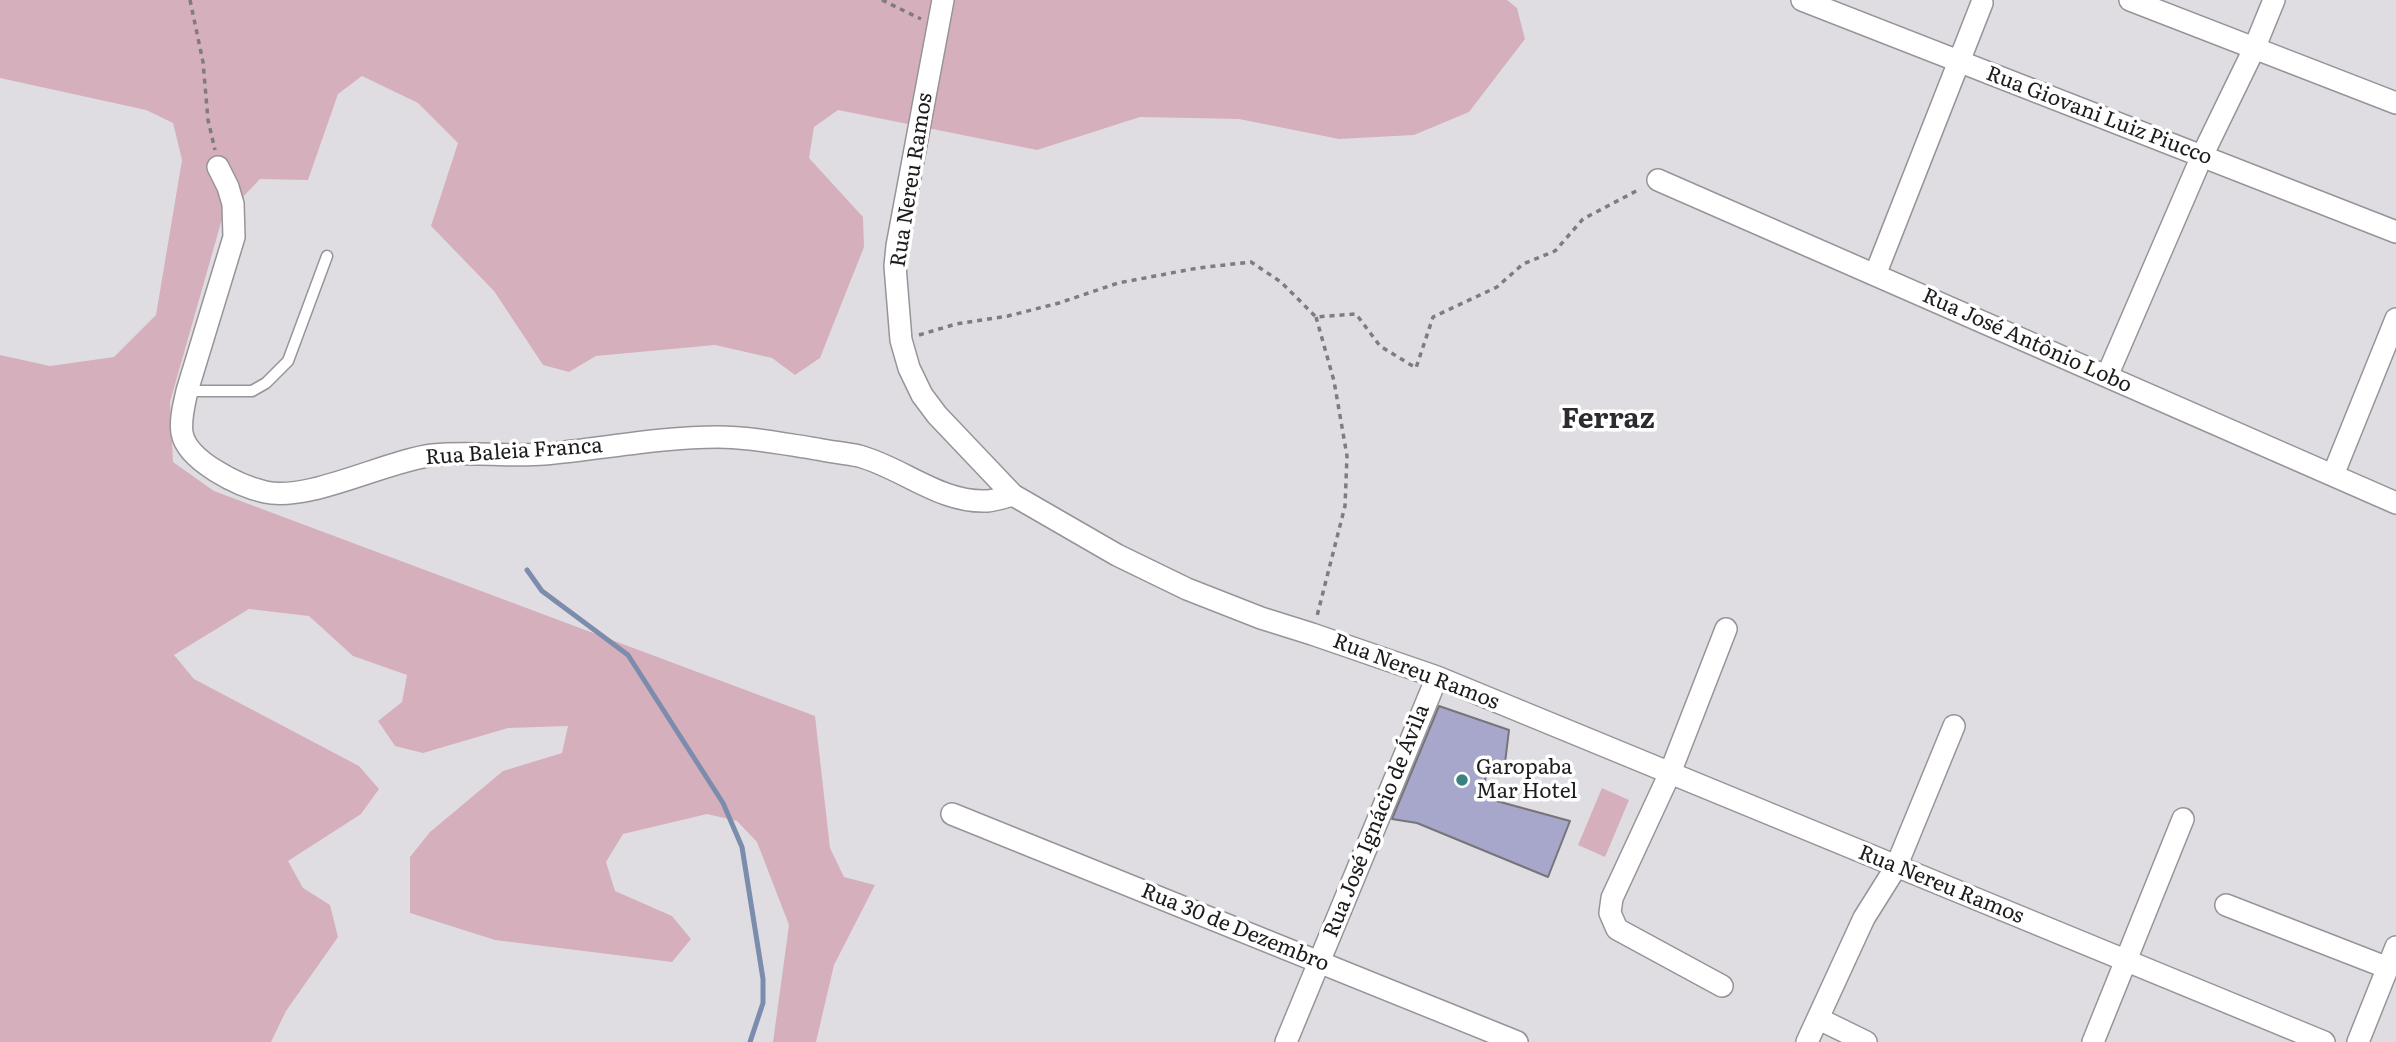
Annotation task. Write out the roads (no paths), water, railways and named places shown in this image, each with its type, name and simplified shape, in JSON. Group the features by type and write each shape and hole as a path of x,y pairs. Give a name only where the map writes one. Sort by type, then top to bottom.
{"street":[{"name":"Rua Nereu Ramos","path":"943,0 897,246 895,266 901,340 909,368 922,395 936,415 1013,495 1117,555 1187,589 1261,618 1437,677 2325,1042"},
{"name":"Rua Giovani Luiz Piucco","path":"1802,0 2396,232"},
{"path":"2130,0 2396,103"},
{"path":"2107,376 2202,156 2254,50 2274,0"},
{"path":"1875,275 1982,3"},
{"name":"Rua Baleia Franca","path":"218,167 233,204 234,237 187,391 182,413 182,434 189,449 206,464 261,491 278,495 323,486 411,459 436,455 543,454 658,440 718,437 772,442 859,456 959,498 988,501 1013,495"},
{"name":"Rua José Antônio Lobo","path":"1658,180 2396,503"},
{"path":"2333,475 2396,319"},
{"path":"1722,986 1617,929 1610,913 1612,898 1670,773 1726,629"},
{"name":"Rua José Ignácio de Ávila","path":"1286,1042 1437,677"},
{"path":"1807,1042 1864,918 1896,867 1954,726"},
{"name":"Rua 30 de Dezembro","path":"952,814 1517,1042"},
{"path":"2093,1042 2183,819"},
{"path":"2226,905 2388,968"},
{"path":"2358,1042 2396,947"},
{"path":"1819,1018 1866,1042"}],"lane":[{"path":"187,391 252,391 266,383 288,361 327,256"}],"waterway":[{"path":"527,570 542,591 628,655 723,803 742,847 763,979 763,1003 750,1042"}],"place":[{"name":"Garopaba Mar Hotel","path":"1462,780"}],"district":[{"name":"Ferraz","path":"1608,420"}]}
